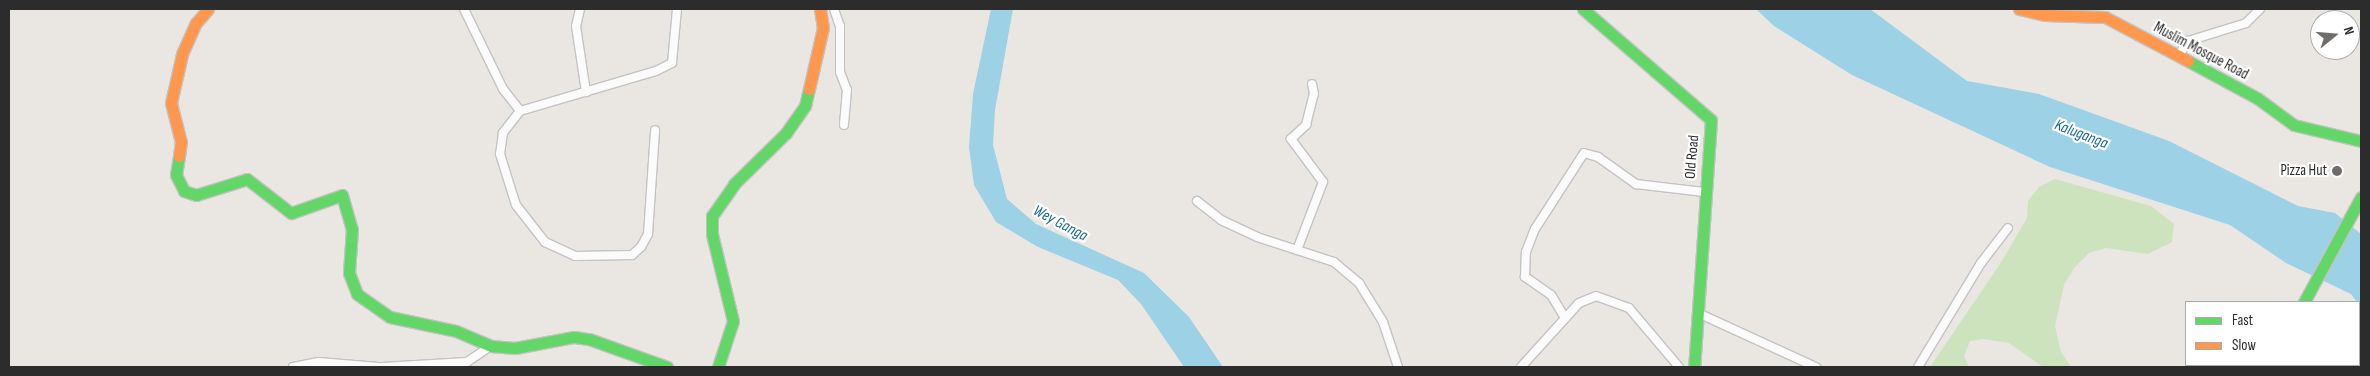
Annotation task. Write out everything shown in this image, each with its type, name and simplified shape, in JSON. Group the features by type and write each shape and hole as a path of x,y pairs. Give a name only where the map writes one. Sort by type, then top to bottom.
{"main road":[{"path":"208,9 196,22 182,54 171,103 181,142 176,175 184,191 196,195 247,178 291,213 342,196 349,211 349,273 357,294 390,317 456,331 491,346 516,348 574,337 589,338 667,367"},
{"path":"718,367 733,321 712,234 712,216 734,184 786,133 805,106 823,28 820,9"},
{"name":"Old Road","path":"1583,9 1711,120 1704,192 1694,367"},
{"name":"Muslim Mosque Road","path":"2019,9 2045,15 2105,17 2257,98 2294,125 2361,141"},
{"path":"2305,301 2361,197"}],"street":[{"path":"464,9 503,89 520,111"},
{"path":"580,9 576,26 586,92"},
{"path":"656,130 652,204 648,234 641,247 632,255 574,256 545,242 516,205 500,154 503,132 520,111 586,92 672,63 677,9"},
{"path":"834,9 840,26 840,72 847,90 844,125"},
{"path":"2179,55 2188,41 2246,23 2260,9"},
{"path":"1297,250 1323,182 1291,139 1306,125 1314,94 1312,84"},
{"path":"1565,318 1551,295 1525,276 1526,252 1535,229 1584,153 1598,157 1636,184 1704,192"},
{"path":"1197,201 1221,220 1297,250 1334,262 1359,283 1382,322 1398,367"},
{"path":"1918,367 1981,263 2008,228"},
{"path":"1521,367 1579,303 1596,296 1629,308 1679,367"},
{"path":"1698,313 1816,367"},
{"path":"293,367 319,362 380,367 467,365 491,346"}],"green space":[{"path":"2055,179 2151,206 2174,224 2172,242 2148,254 2106,248 2089,253 2074,268 2064,285 2055,326 2061,352 2071,367 2043,367 2009,343 1984,339 1970,341 1964,356 1969,367 1930,367 2000,264 2027,218 2028,201 2039,187"}],"water":[{"path":"991,9 1013,9 995,110 993,145 1007,199 1036,224 1144,273 1189,317 1223,367 1184,367 1141,304 1118,280 1038,247 996,222 974,185 969,147 973,94"},
{"name":"Kaluganga","path":"1756,9 1870,9 1967,81 2039,94 2169,141 2298,206 2335,213 2361,234 2361,308 2360,301 2356,301 2351,294 2286,263 2230,225 2050,167 1852,75 1774,26"}],"traffic: fast":[{"path":"1583,9 1711,120 1694,367"},
{"path":"2188,61 2257,98 2294,125 2361,141"},
{"path":"718,367 733,321 712,234 712,216 734,184 786,133 805,106 809,89"},
{"path":"179,156 176,175 184,191 196,195 247,179 291,213 342,195 352,229 349,273 357,294 390,317 456,331 491,346 515,348 574,337 589,339 667,367"},
{"path":"2305,301 2361,197"}],"traffic: slow":[{"path":"179,156 181,142 171,103 182,54 196,23 208,9"},
{"path":"809,89 823,28 820,9"},
{"path":"2019,9 2045,15 2105,17 2188,61"}],"place":[{"name":"Pizza Hut","path":"2337,171"}],"water label":[{"name":"Wey Ganga","path":"1060,224"}]}
